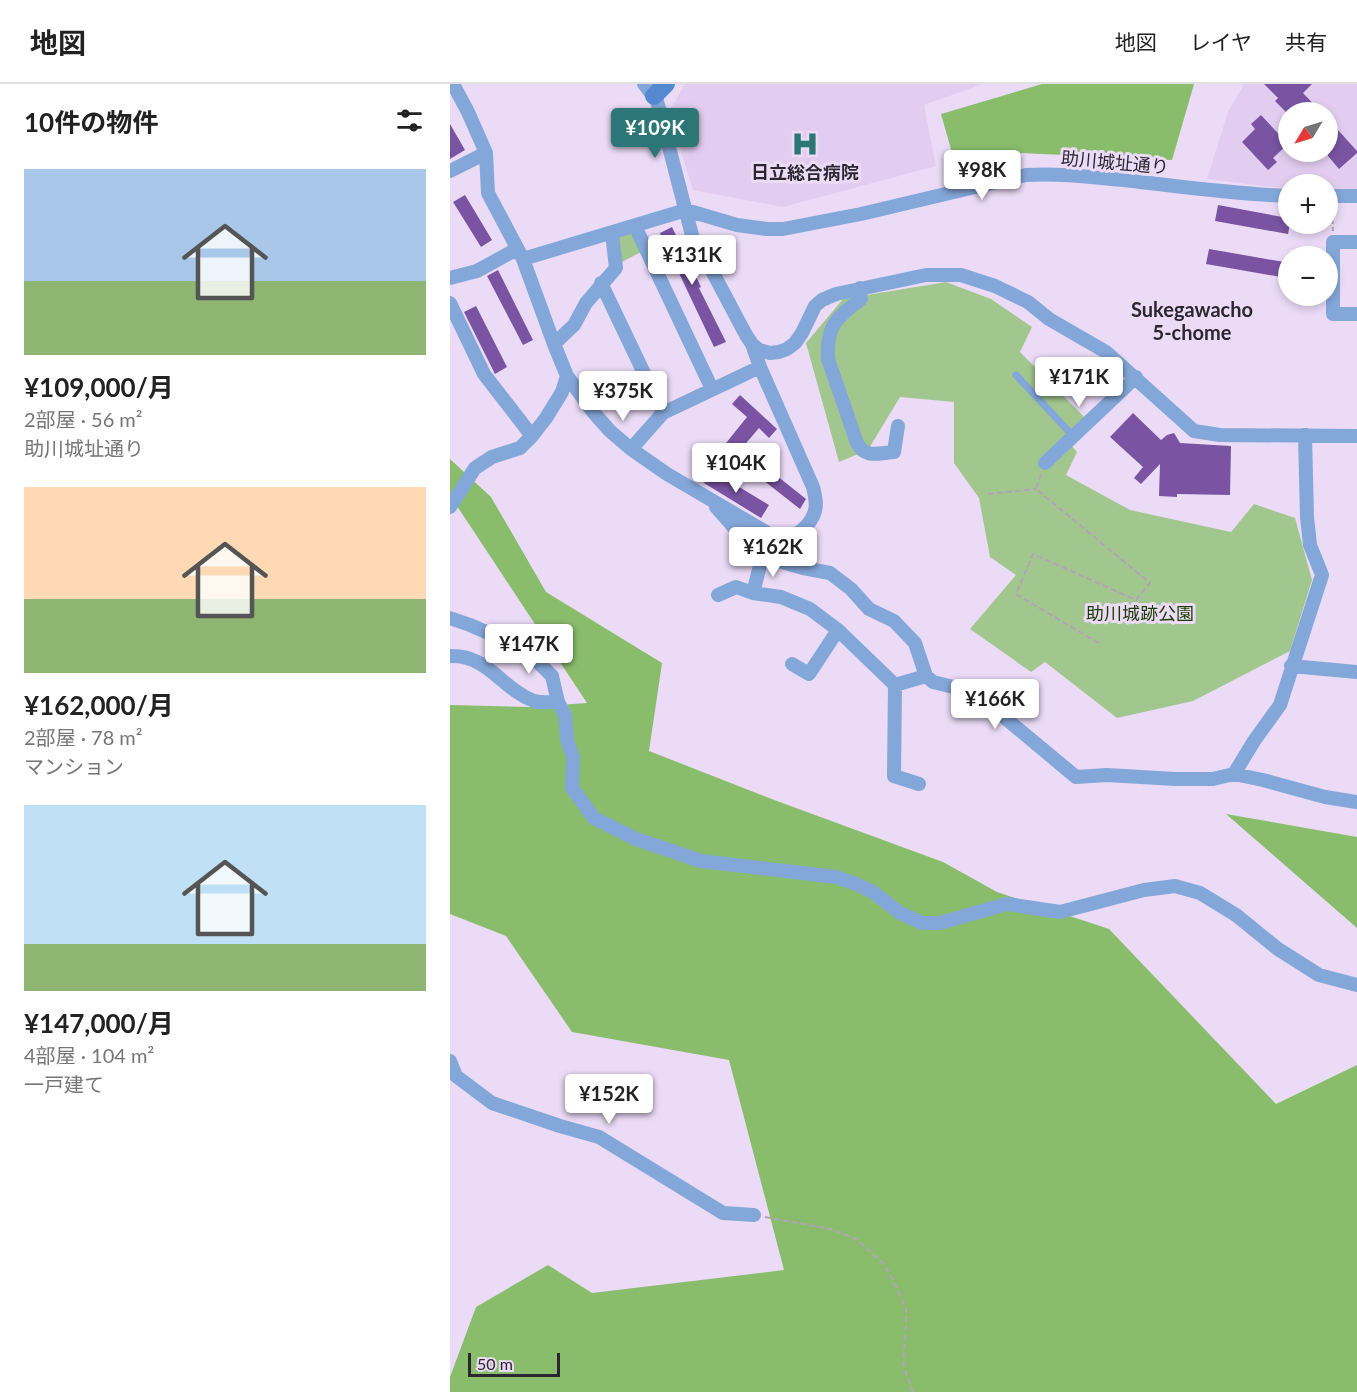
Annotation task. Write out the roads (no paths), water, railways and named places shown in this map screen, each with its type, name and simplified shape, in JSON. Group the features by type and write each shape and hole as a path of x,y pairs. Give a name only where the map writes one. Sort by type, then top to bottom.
{"street":[{"path":"453,84 486,153 488,193 520,254 567,376 594,413 631,449 667,474 766,532 780,538 792,536 802,530 815,511 816,499 813,488 759,367 752,344 693,239 655,88"},
{"path":"450,171 486,153"},
{"name":"助川城址通り","path":"686,210 737,225 783,229 861,214 1026,175 1042,174 1075,175 1278,196"},
{"path":"1338,199 1357,196"},
{"path":"450,278 477,271 520,254 635,226 686,210"},
{"path":"635,226 712,389"},
{"path":"554,344 574,325 585,303 616,268 612,232"},
{"path":"1357,242 1333,242 1333,314 1357,314"},
{"path":"752,344 759,350 770,353 787,349 802,333 815,306 836,294 926,275 961,275 995,286 1028,302 1050,319 1106,352 1194,431 1220,435 1357,436"},
{"path":"602,283 663,413"},
{"path":"860,288 861,298 833,325 828,359 861,450 869,454 894,452 898,426"},
{"path":"450,303 484,374 532,436"},
{"path":"631,449 663,413 759,367"},
{"path":"450,507 475,468 492,457 520,448 532,436 562,393 567,376"},
{"path":"1045,463 1136,377"},
{"path":"1234,774 1280,705 1322,575 1310,545 1305,435"},
{"path":"711,500 737,531 768,558 830,573 869,609 894,621 915,643 926,676 933,682 974,692 1076,777 1107,775 1213,779 1234,774 1324,797 1357,802"},
{"path":"753,593 763,554"},
{"path":"718,595 736,587 753,593 781,597 810,609 838,630 895,685 894,776 919,784"},
{"path":"450,618 525,649 552,676 558,702 565,715 567,740 573,757 572,788 594,818 636,839 701,861 836,877 873,892 900,913 922,923 940,923 1007,904 1059,912 1144,890 1175,886 1200,893 1236,915 1278,948 1319,975 1357,985"},
{"path":"792,664 809,674 838,630"},
{"path":"450,656 476,660 511,687 535,701 558,702"},
{"path":"1291,666 1357,672"},
{"path":"895,685 926,676"},
{"path":"450,1061 456,1076 492,1103 599,1137 723,1213 754,1215"}],"lane":[{"path":"1016,375 1073,436"}],"place":[{"name":"日立総合病院","path":"805,144"}],"district":[{"name":"Sukegawacho 5-chome","path":"1192,320"}],"park label":[{"name":"助川城跡公園","path":"1140,613"}]}
